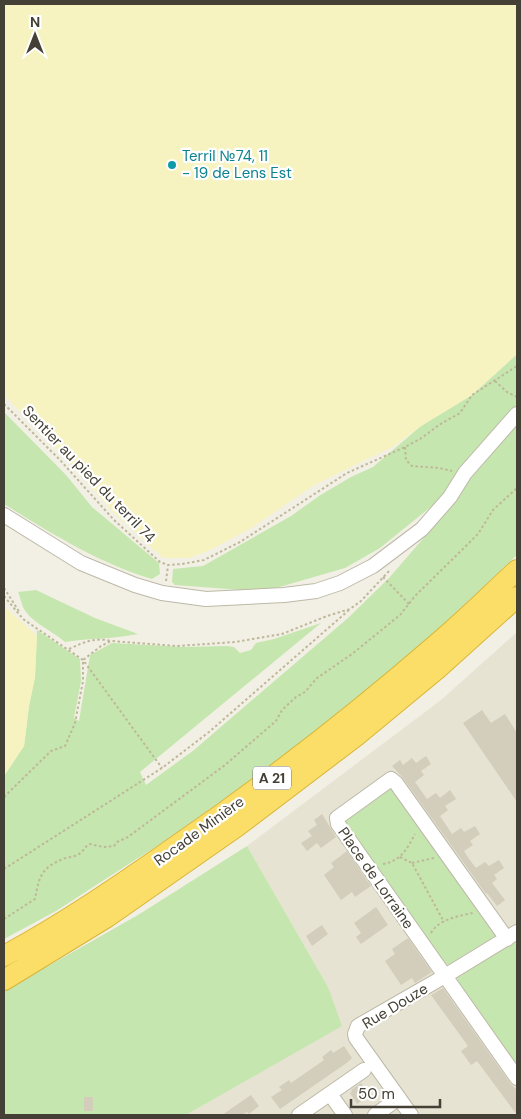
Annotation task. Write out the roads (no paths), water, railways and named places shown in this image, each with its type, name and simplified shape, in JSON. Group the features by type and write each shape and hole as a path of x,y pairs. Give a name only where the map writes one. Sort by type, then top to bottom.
{"highway":[{"name":"Rocade Minière","path":"4,956 36,938 143,870 270,780 440,641 517,570"},
{"name":"Rocade Minière","path":"4,980 107,918 236,827 356,736 437,669 517,597"}],"street":[{"path":"4,515 81,563 135,585 162,593 206,599 284,595 316,591 340,583 373,566 422,529 450,497 463,477 517,414"},
{"name":"Place de Lorraine","path":"512,935 485,909 396,783 391,779 337,818 338,824 517,1078"},
{"path":"445,976 512,935"},
{"name":"Rue Douze","path":"411,1115 355,1034 358,1026 445,976"},
{"path":"298,1115 364,1070"},
{"path":"330,1094 344,1115"},
{"path":"375,1115 399,1098"}],"place":[{"name":"Terril №74, 11 - 19 de Lens Est","path":"172,165"}]}
